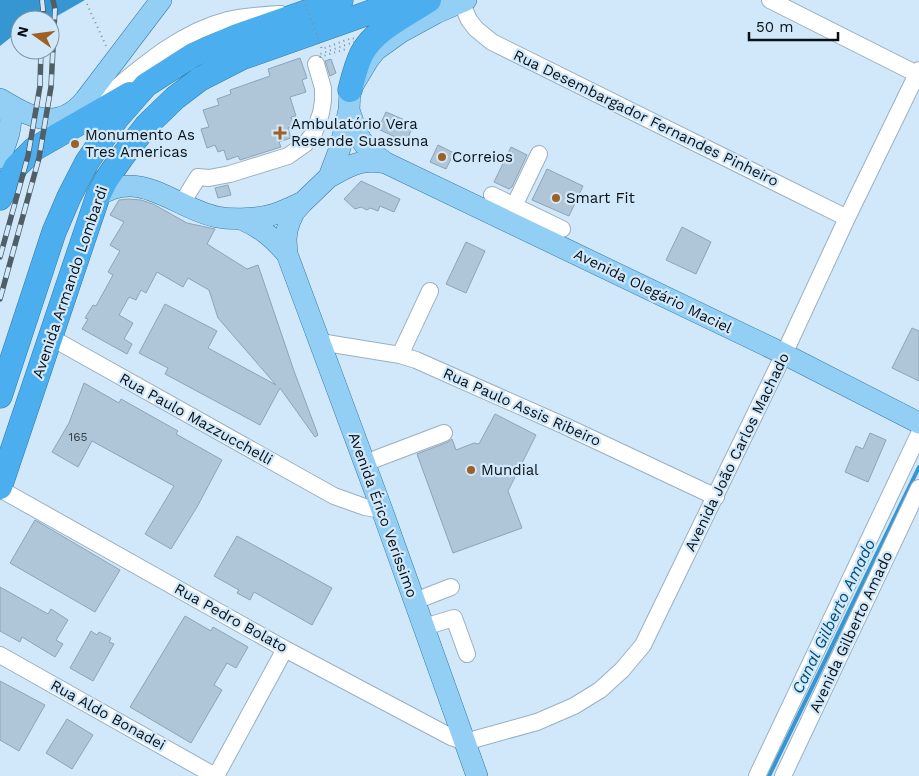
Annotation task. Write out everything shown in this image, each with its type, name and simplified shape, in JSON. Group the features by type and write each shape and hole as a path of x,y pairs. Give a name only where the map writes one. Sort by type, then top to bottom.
{"highway":[{"name":"Avenida Armando Lombardi","path":"0,396 54,232 87,162 117,118 146,85 193,55 304,7 340,0"},
{"name":"Avenida Armando Lombardi","path":"0,488 98,196 106,180 147,125 175,98 200,79 241,58 405,0"},
{"path":"350,100 357,64 369,44 378,34 429,0"},
{"path":"0,198 16,167 34,149 146,85"}],"main road":[{"path":"3,101 34,117 44,119 63,117 72,112 81,104 96,96 161,0"},
{"path":"287,254 287,230 294,212 329,177 340,148 350,100 360,72 376,50 401,32 463,1"},
{"name":"Avenida Olegário Maciel","path":"350,100 358,134 363,144 386,163"},
{"path":"0,158 11,121 10,114 3,101"},
{"name":"Avenida Olegário Maciel","path":"329,177 360,162 376,161 386,163 535,225 919,423"},
{"path":"98,196 114,187 128,185 149,189 202,213 217,217 241,219 272,215 303,202"},
{"path":"241,219 267,233 287,254"},
{"name":"Avenida Érico Veríssimo","path":"287,254 382,510 477,776"}],"street":[{"path":"770,0 796,6 918,72"},
{"name":"Rua Desembargador Fernandes Pinheiro","path":"463,1 469,20 476,29 492,42 847,218"},
{"path":"75,126 96,96 166,48 227,20 304,7"},
{"path":"182,203 198,177 209,178 230,174 288,156 305,144 314,133 323,101 323,88 316,64"},
{"name":"Avenida João Carlos Machado","path":"465,742 538,722 574,706 600,690 622,670 643,645 716,497 918,72"},
{"path":"514,206 539,154"},
{"path":"492,195 514,206 535,225 562,229"},
{"path":"400,355 430,290"},
{"name":"Rua Paulo Mazzucchelli","path":"50,337 334,496 365,507 382,510"},
{"name":"Rua Paulo Assis Ribeiro","path":"320,342 400,355 416,360 565,426 716,497"},
{"path":"343,500 355,496 365,489 368,472 444,433"},
{"name":"Avenida Gilberto Amado","path":"757,776 919,434"},
{"name":"Rua Pedro Bolato","path":"0,488 285,649 451,737 465,742"},
{"name":"Avenida Gilberto Amado","path":"783,776 915,508 919,488"},
{"path":"414,601 451,588"},
{"path":"424,628 454,618 467,654"},
{"path":"216,776 285,649"},
{"name":"Rua Aldo Bonadei","path":"0,655 216,776"}],"path":[{"path":"87,4 107,48"},
{"path":"304,7 322,49 352,38 355,39 354,42 320,54 320,57 346,49"}],"water":[{"path":"0,0 85,0 60,14 60,10 10,10 10,38 0,46"}],"building":[{"path":"300,58 307,78 302,80 306,92 290,97 296,116 291,117 294,126 288,128 291,138 279,142 281,147 240,160 238,156 227,160 224,150 218,152 215,145 207,148 201,129 209,127 203,110 219,105 217,99 231,94 230,90 270,76 268,69"},
{"path":"331,59 336,73 330,76 325,61"},
{"path":"386,112 414,124 406,142 378,129"},
{"name":"Correios","path":"438,145 454,153 446,169 430,162"},
{"path":"511,147 527,155 512,187 509,189 494,182"},
{"path":"547,169 583,186 569,216 532,200"},
{"path":"361,181 400,199 394,212 380,206 378,211 370,208 367,210 361,207 355,209 344,199"},
{"path":"228,185 231,195 218,198 215,188"},
{"path":"129,199 153,204 187,223 215,229 207,244 247,269 258,265 318,435 315,437 280,388 260,425 165,374 168,368 139,353 165,304 217,331 208,348 276,385 218,318 209,290 188,278 183,287 157,272 146,293 141,290 136,300 129,297 119,315 133,323 124,339 132,344 127,354 82,329 88,319 85,318 93,305 96,306 113,275 108,272 120,251 110,245 124,222 110,215 119,200"},
{"path":"682,227 711,242 696,274 666,260"},
{"path":"466,242 485,251 466,293 446,284"},
{"path":"912,328 919,331 919,381 892,368"},
{"path":"84,383 119,403 121,399 178,431 176,434 222,460 197,507 171,549 145,534 174,486 92,441 78,467 52,452 69,423"},
{"name":"Mundial","path":"495,414 536,435 508,491 522,528 453,553 417,454 452,439 456,450 474,443 479,444"},
{"path":"870,433 886,440 868,482 845,472 856,446 863,449"},
{"path":"35,520 120,570 95,612 10,563"},
{"path":"237,536 332,588 312,625 254,592 250,600 237,593 239,590 214,576"},
{"path":"0,587 48,614 51,609 68,620 56,640 63,644 55,657 22,637 20,642 0,631"},
{"path":"185,616 211,631 213,627 248,647 236,668 227,663 214,685 222,690 191,743 130,707"},
{"path":"91,631 97,635 99,632 111,638 109,642 114,644 93,681 70,668"},
{"path":"0,681 45,705 19,751 0,740"},
{"path":"67,719 93,735 72,769 46,753"}],"waterway":[{"name":"Canal Gilberto Amado","path":"769,776 919,467"}],"railway":[{"path":"42,0 43,10"},
{"path":"0,299 39,158 51,87 55,9 53,0"},
{"path":"0,257 28,156 40,86 41,60"}],"place":[{"name":"Ambulatório Vera Resende Suassuna","path":"280,133"},
{"name":"Monumento As Tres Americas","path":"75,144"},
{"name":"Correios","path":"442,157"},
{"name":"Smart Fit","path":"556,198"},
{"name":"Mundial","path":"471,470"}]}
